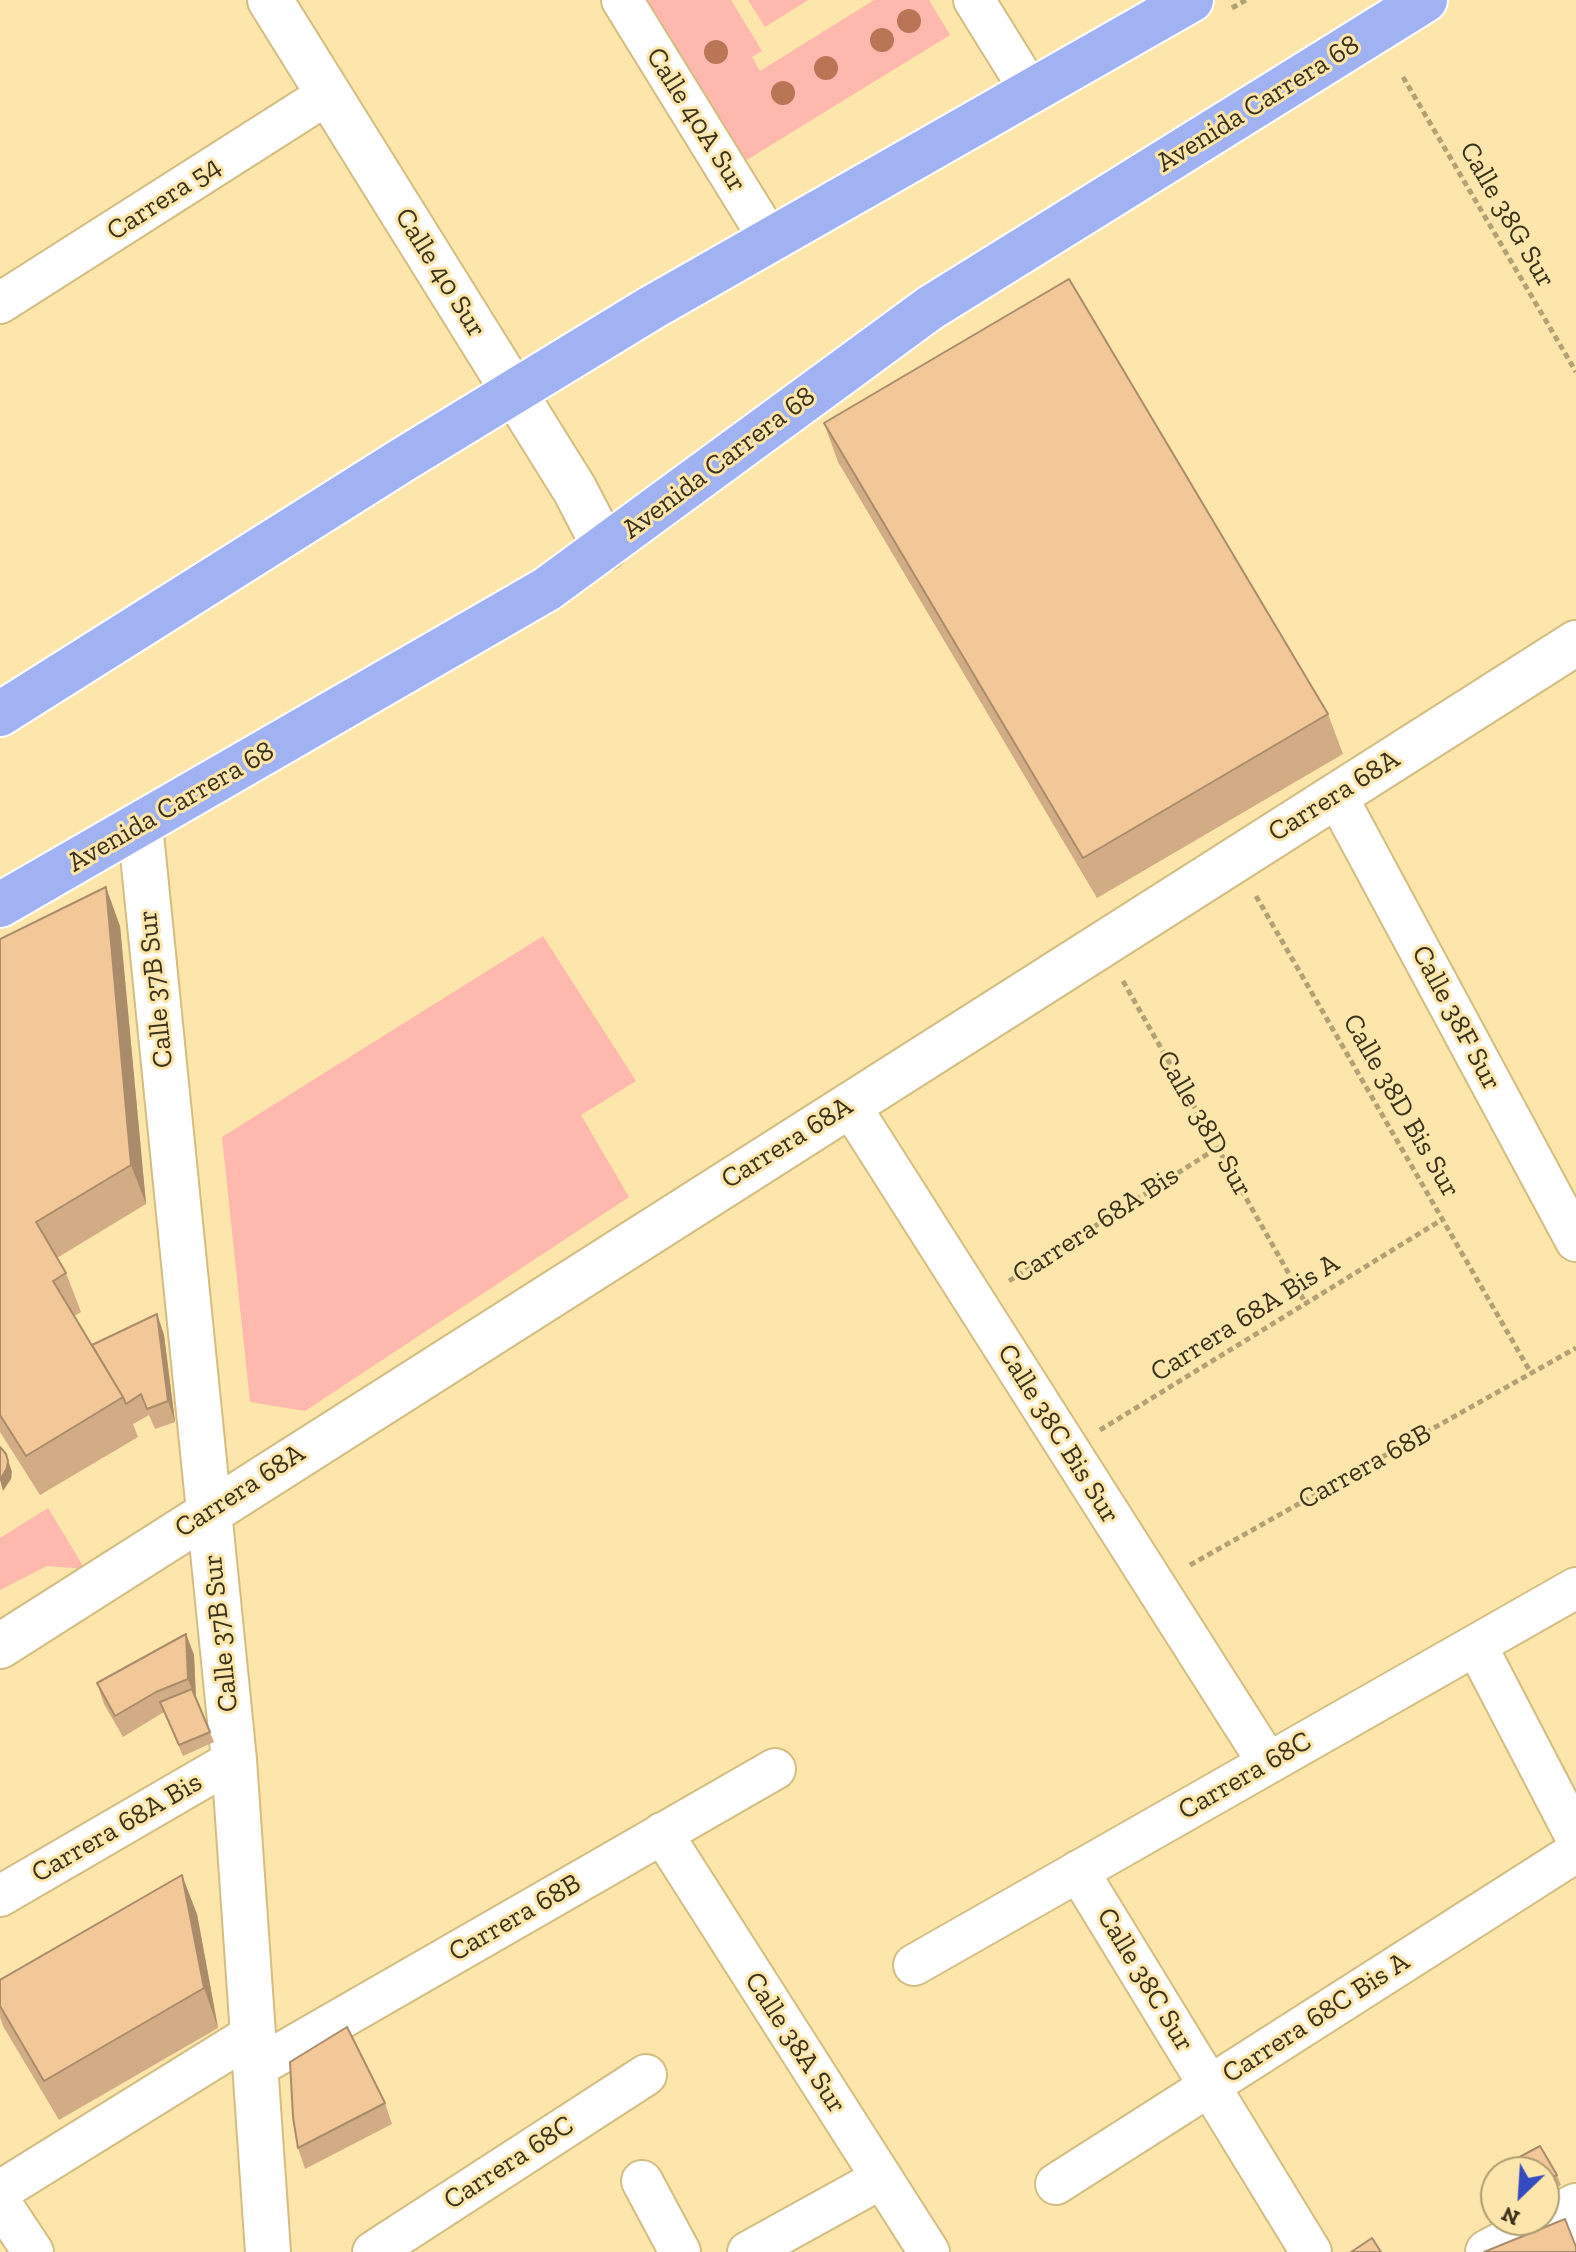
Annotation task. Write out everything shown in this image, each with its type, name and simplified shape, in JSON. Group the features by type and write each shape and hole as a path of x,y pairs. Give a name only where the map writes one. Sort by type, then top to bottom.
{"main road":[{"path":"0,714 514,392 770,240 1191,0"},
{"name":"Avenida Carrera 68","path":"0,905 516,608 605,548 846,367 930,308 1425,0"}],"street":[{"name":"Calle 40 Sur","path":"270,0 575,490 605,548"},
{"name":"Calle 40A Sur","path":"622,0 770,240"},
{"path":"974,0 1031,92"},
{"name":"Carrera 54","path":"0,303 328,94"},
{"name":"Carrera 68A","path":"0,1646 1576,643"},
{"name":"Calle 38F Sur","path":"1336,795 1576,1241"},
{"name":"Calle 37B Sur","path":"140,825 234,1760 268,2252"},
{"name":"Calle 38C Bis Sur","path":"849,1104 1268,1763"},
{"name":"Carrera 68C","path":"914,1965 1576,1588"},
{"path":"1476,1645 1576,1837"},
{"name":"Carrera 68A Bis","path":"0,1896 234,1760"},
{"name":"Carrera 68B","path":"0,2191 775,1769"},
{"name":"Calle 38A Sur","path":"662,1833 929,2252"},
{"name":"Carrera 68C Bis A","path":"1056,2184 1576,1852"},
{"name":"Calle 38C Sur","path":"1078,1871 1311,2252"},
{"name":"Carrera 68C","path":"373,2252 646,2075"},
{"path":"748,2252 882,2178"},
{"path":"642,2181 680,2252"},
{"path":"0,2202 33,2252"},
{"path":"1488,2252 1571,2219"}],"path":[{"name":"Calle 38G Sur","path":"1403,77 1576,372"},
{"name":"Calle 38D Bis Sur","path":"1235,859 1531,1373"},
{"name":"Calle 38D Sur","path":"1102,944 1306,1304"},
{"name":"Carrera 68A Bis","path":"975,1303 1217,1148"},
{"name":"Carrera 68A Bis A","path":"1068,1450 1443,1219"},
{"name":"Carrera 68B","path":"1154,1585 1576,1348"}],"shaded area":[{"path":"644,0 731,0 762,51 752,57 760,71 874,0 929,0 950,35 745,161"},
{"path":"748,0 808,0 765,27"},
{"path":"543,936 636,1081 581,1115 629,1197 305,1411 250,1402 222,1137"},
{"path":"48,1508 85,1569 47,1566 0,1590 0,1538"}],"building":[{"path":"1069,279 1328,714 1083,858 824,423"},
{"path":"106,887 131,1165 36,1222 66,1273 53,1281 123,1397 26,1456 0,1415 0,939"},
{"path":"157,1314 168,1401 147,1409 141,1394 126,1404 92,1345"},
{"path":"0,1447 8,1461 0,1480"},
{"path":"186,1634 188,1679 156,1692 115,1716 97,1683"},
{"path":"192,1689 210,1732 179,1745 160,1702"},
{"path":"182,1875 204,1988 44,2081 0,2006 0,1980"},
{"path":"347,2027 385,2103 298,2148 290,2062"},
{"path":"1540,2146 1546,2156 1522,2156"},
{"path":"1565,2219 1576,2252 1484,2252 1523,2236 1560,2236 1560,2221"},
{"path":"1372,2238 1381,2252 1351,2252"}]}
